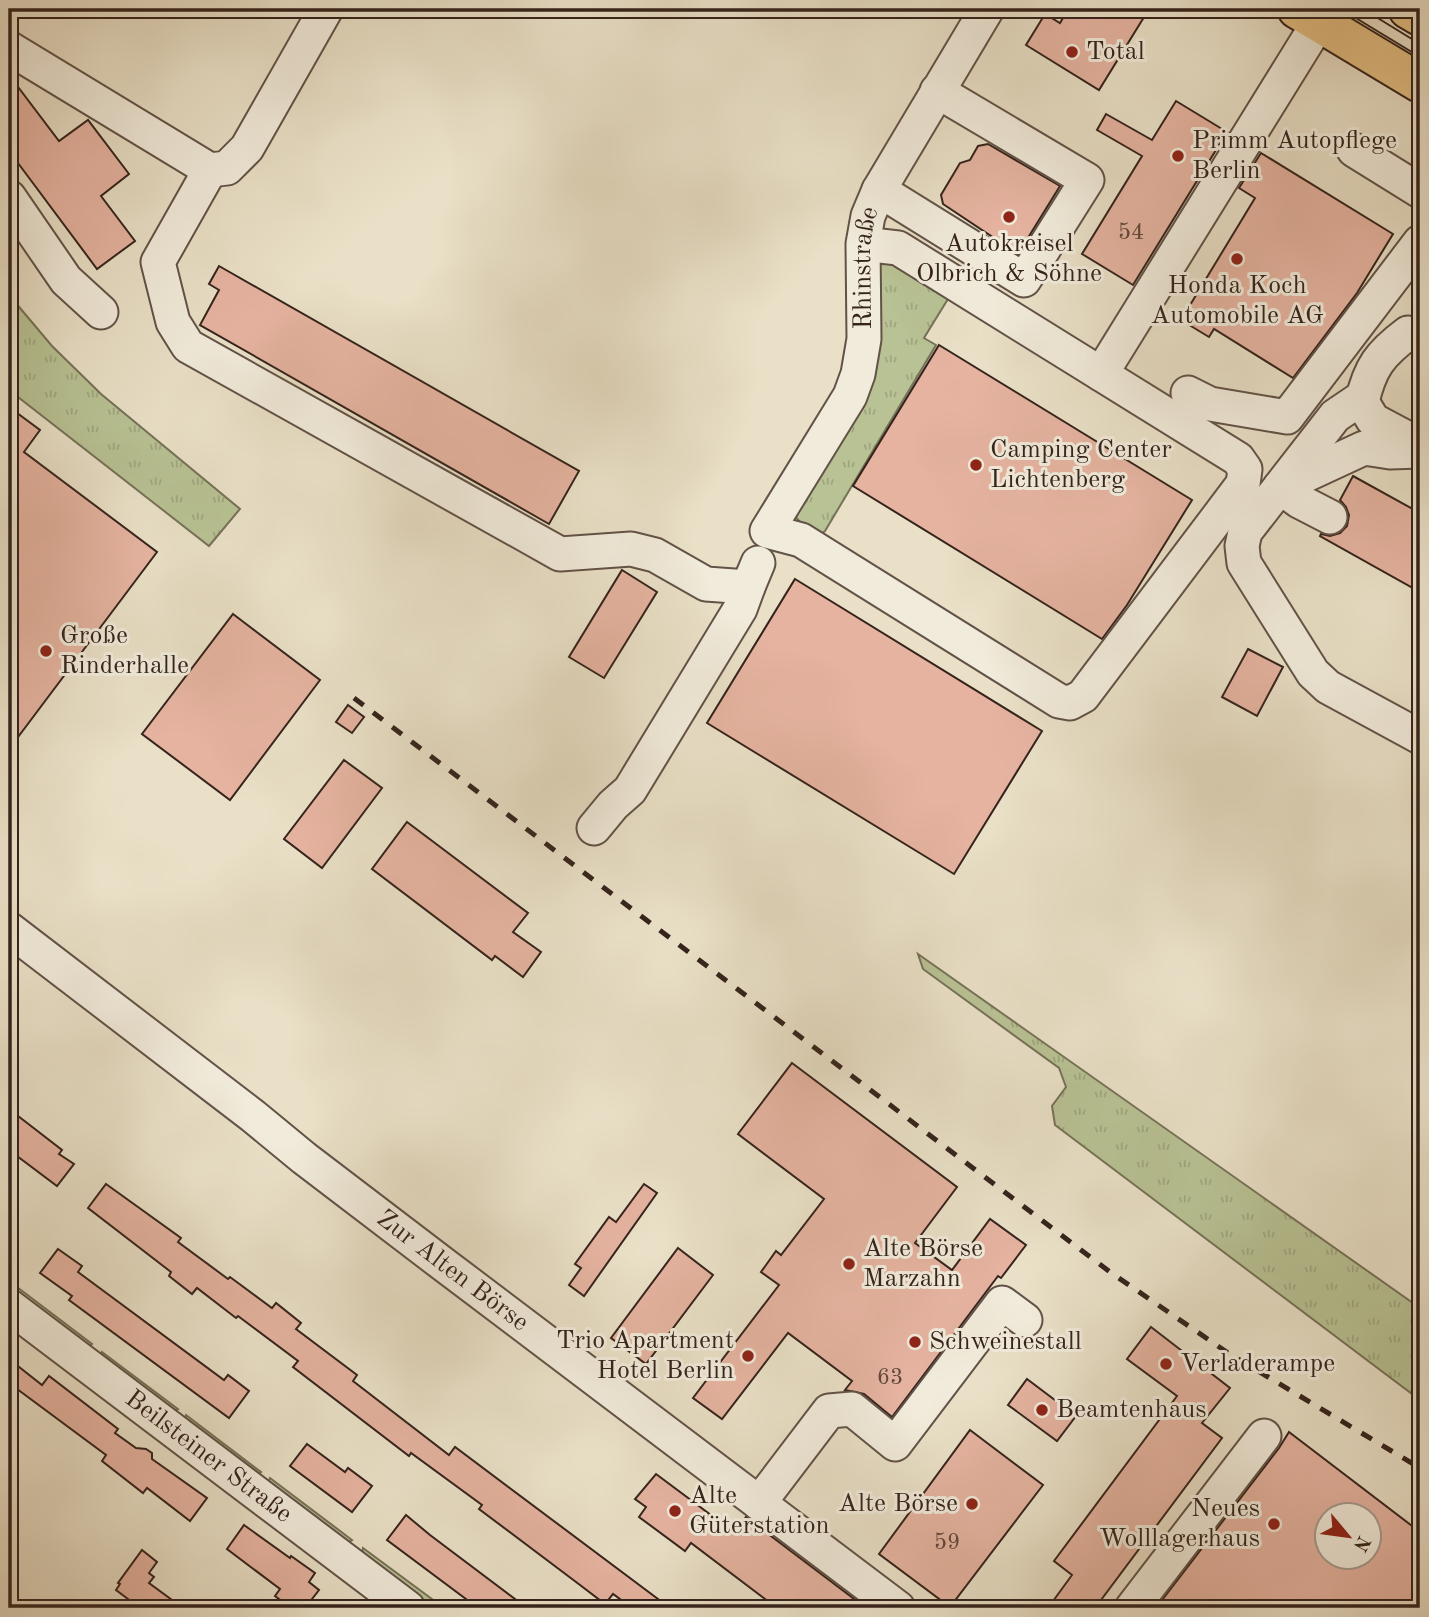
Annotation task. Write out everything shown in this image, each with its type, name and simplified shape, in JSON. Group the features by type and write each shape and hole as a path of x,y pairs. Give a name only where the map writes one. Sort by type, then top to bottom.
{"main road":[{"path":"1408,9 1420,16"},
{"path":"1308,15 1420,83"}],"street":[{"path":"9,48 210,170 228,169 247,148 326,9"},
{"name":"Rhinstraße","path":"594,828 630,790 740,609 758,560 850,396 858,374 864,340 863,244 869,216 879,190 987,9"},
{"path":"1101,374 1308,15"},
{"path":"879,190 1024,280 1087,180 937,92"},
{"path":"1354,150 1420,191"},
{"path":"210,170 158,262 173,322 188,346 560,554 631,549 655,555 706,584 801,540 1059,701 1070,703 1083,696 1243,484 1245,469 1238,459 898,248 863,244"},
{"path":"9,197 66,280 101,312"},
{"path":"1188,393 1210,404 1287,417 1420,242"},
{"path":"1420,335 1408,333 1385,350 1366,380 1362,402 1373,420 1420,445"},
{"path":"1363,397 1335,416 1245,532 1242,545 1244,563 1313,673 1328,687 1420,737"},
{"path":"1280,487 1364,447 1390,452 1420,451"},
{"path":"1280,487 1299,501 1330,517"},
{"name":"Zur Alten Börse","path":"9,929 400,1232 898,1608"},
{"path":"759,1503 829,1410 852,1409 895,1444 1002,1303 1025,1320"},
{"name":"Beilsteiner Straße","path":"9,1307 408,1608"},
{"path":"1132,1608 1264,1436"}],"green space":[{"path":"895,260 951,294 924,338 936,345 825,531 821,534 809,532 792,513 857,406 876,264"},
{"path":"9,295 52,346 101,394 240,509 209,546 9,390"},
{"path":"918,954 1420,1308 1420,1400 1055,1125 1052,1106 1066,1087 1059,1068 923,969"},
{"path":"13,1284 92,1344 83,1350 10,1295"},
{"path":"102,1352 178,1409 169,1414 99,1363"},
{"path":"186,1415 261,1472 252,1478 182,1426"},
{"path":"270,1478 352,1540 343,1545 266,1488"},
{"path":"363,1548 444,1608 425,1608 361,1560"}],"building":[{"path":"1068,9 1149,9 1099,90 1026,45 1045,14 1060,23"},
{"path":"9,75 59,141 88,120 129,174 101,196 135,241 97,269 9,151"},
{"path":"1176,101 1227,132 1133,285 1082,254 1142,156 1097,130 1106,114 1152,140"},
{"name":"Autokreisel Olbrich & Söhne","path":"988,144 1060,186 1018,254 943,204 941,195 960,163 970,160 978,146"},
{"path":"1261,153 1393,234 1357,293 1293,378 1214,329 1209,337 1181,320 1255,198 1239,188"},
{"path":"219,266 579,471 549,524 200,325 219,290 209,284"},
{"name":"Camping Center Lichtenberg","path":"939,345 1192,500 1127,605 1102,639 853,486"},
{"name":"Große Rinderhalle","path":"9,407 40,430 24,452 157,552 9,749"},
{"path":"1353,476 1420,513 1420,592 1320,536 1340,533 1347,526 1349,515 1340,500"},
{"path":"622,570 657,592 604,678 569,657"},
{"path":"795,579 1042,731 954,874 707,723"},
{"path":"233,614 320,680 230,800 142,734"},
{"path":"1248,649 1283,667 1257,716 1222,697"},
{"path":"348,705 364,717 352,733 336,722"},
{"path":"344,760 382,788 322,868 284,839"},
{"path":"407,822 528,913 513,932 541,952 523,977 495,956 492,960 372,869"},
{"path":"792,1063 957,1187 915,1243 952,1270 990,1219 1026,1245 1001,1278 998,1276 892,1417 864,1394 845,1390 852,1381 788,1333 722,1419 693,1398 779,1285 761,1272 776,1251 781,1255 824,1199 738,1134"},
{"path":"9,1109 62,1150 59,1154 74,1164 57,1186 9,1150"},
{"path":"106,1184 181,1238 178,1242 228,1279 230,1277 272,1308 276,1303 301,1323 296,1329 357,1375 353,1381 449,1455 455,1447 670,1608 632,1608 613,1594 605,1604 479,1509 482,1505 411,1453 409,1456 293,1367 298,1361 197,1288 192,1294 169,1276 171,1272 88,1208"},
{"path":"644,1184 657,1193 584,1296 569,1285 581,1268 575,1264 609,1217 616,1222"},
{"path":"678,1248 713,1275 646,1364 611,1338"},
{"path":"58,1249 82,1266 78,1272 224,1380 228,1375 249,1391 229,1418 69,1300 72,1296 40,1273"},
{"path":"1151,1327 1230,1388 1202,1423 1222,1438 1095,1608 1048,1608 1072,1575 1054,1561 1177,1396 1127,1359"},
{"path":"9,1359 42,1385 49,1376 118,1429 115,1433 136,1448 152,1453 152,1459 207,1498 190,1521 147,1488 143,1493 102,1461 106,1455 9,1383"},
{"name":"Beamtenhaus","path":"1027,1379 1076,1416 1057,1441 1008,1405"},
{"name":"Alte Börse","path":"970,1430 1043,1485 950,1607 879,1554"},
{"name":"Neues Wolllagerhaus","path":"1289,1432 1381,1502 1314,1502 1314,1572 1384,1572 1384,1505 1420,1532 1420,1599 1414,1608 1156,1608"},
{"path":"307,1444 345,1472 348,1468 372,1486 352,1512 290,1466"},
{"path":"656,1474 735,1533 746,1517 866,1608 777,1608 691,1543 685,1551 639,1517 646,1507 635,1499"},
{"path":"406,1515 527,1608 478,1608 387,1540"},
{"path":"244,1525 315,1573 309,1582 319,1590 305,1608 291,1608 275,1596 280,1589 227,1549"},
{"path":"142,1550 157,1562 149,1573 154,1577 149,1583 183,1608 140,1608 116,1590 120,1584 118,1583"}],"tram line":[{"path":"1341,9 1420,57"},
{"path":"1363,9 1420,44"}],"railway":[{"path":"354,698 1110,1272 1228,1353 1420,1468"}],"place":[{"name":"Total","path":"1072,52"},
{"name":"Primm Autopflege Berlin","path":"1178,156"},
{"name":"Autokreisel Olbrich & Söhne","path":"1009,217"},
{"name":"Honda Koch Automobile AG","path":"1237,259"},
{"name":"Camping Center Lichtenberg","path":"976,465"},
{"name":"Große Rinderhalle","path":"46,651"},
{"name":"Alte Börse Marzahn","path":"849,1264"},
{"name":"Schweinestall","path":"915,1342"},
{"name":"Trio Apartment Hotel Berlin","path":"748,1356"},
{"name":"Verladerampe","path":"1166,1364"},
{"name":"Beamtenhaus","path":"1042,1410"},
{"name":"Alte Börse","path":"972,1504"},
{"name":"Alte Güterstation","path":"675,1511"},
{"name":"Neues Wolllagerhaus","path":"1274,1524"}]}
